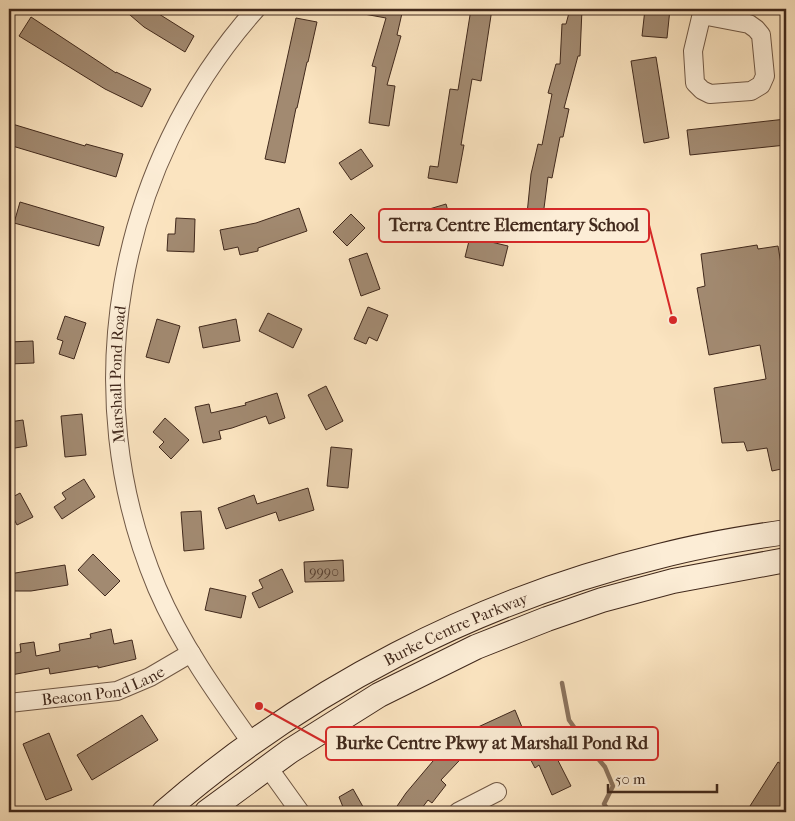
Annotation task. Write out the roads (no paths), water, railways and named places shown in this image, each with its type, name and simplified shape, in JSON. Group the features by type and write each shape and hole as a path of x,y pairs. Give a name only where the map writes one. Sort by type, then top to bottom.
{"main road":[{"name":"Burke Centre Parkway","path":"164,812 251,742 313,702 382,662 458,625 526,597 581,578 659,556 725,541 786,532"},
{"name":"Burke Centre Parkway","path":"207,812 267,766 379,695 476,647 602,600 664,583 730,569 786,560"},
{"path":"251,742 267,766"}],"street":[{"name":"Marshall Pond Road","path":"251,742 209,684 173,622 157,586 144,551 128,496 118,437 114,375 118,321 128,258 140,213 154,174 170,137 195,90 214,62 256,9"},
{"path":"702,12 749,24 756,29 761,36 764,60 765,76 761,85 752,91 710,94 702,90 695,83 693,51 702,12"},
{"name":"Beacon Pond Lane","path":"9,703 117,692 150,677 191,653"},
{"path":"267,766 300,812"},
{"path":"458,812 497,792"}],"waterway":[{"path":"562,683 569,720 605,767 613,786 604,804 610,812"}],"place":[{"name":"Terra Centre Elementary School","path":"673,320"},
{"name":"Burke Centre Pkwy at Marshall Pond Rd","path":"259,706"}]}
